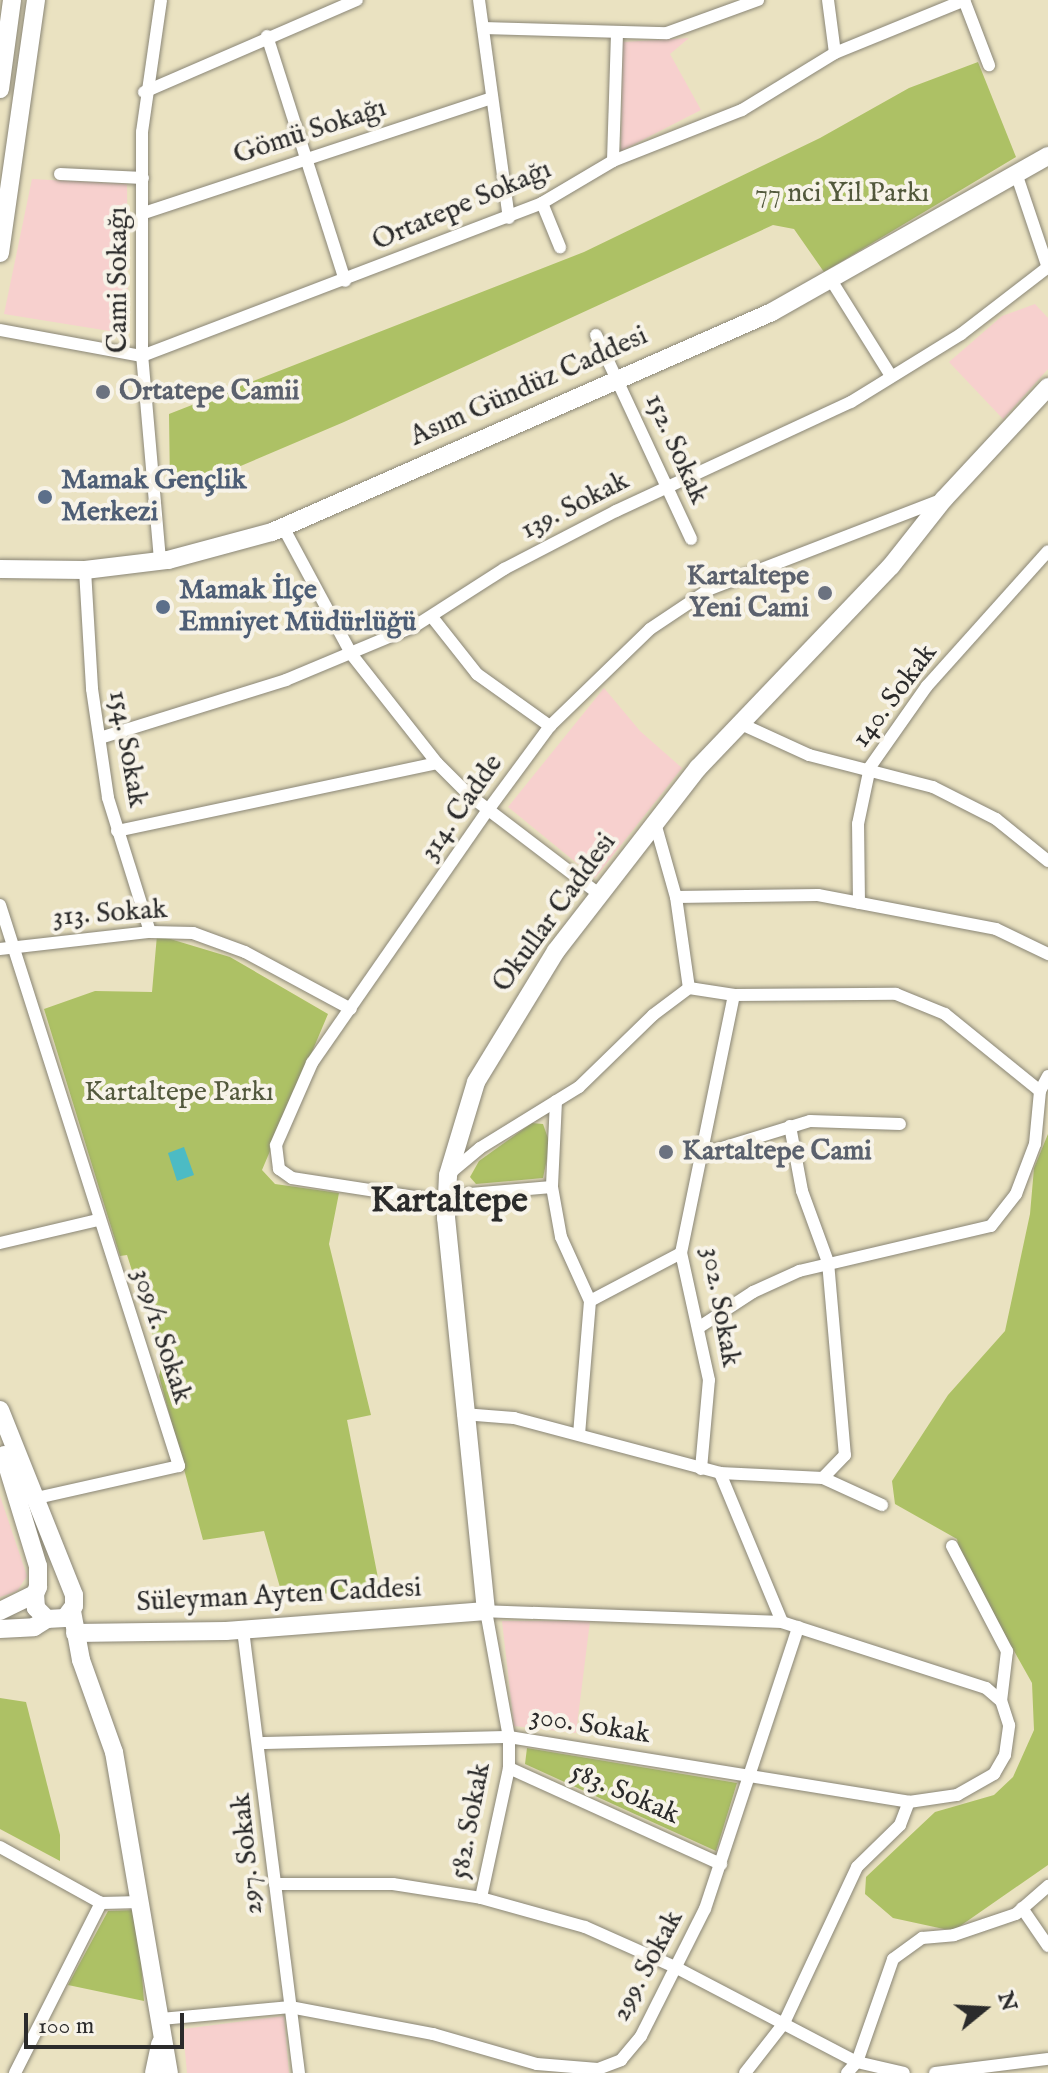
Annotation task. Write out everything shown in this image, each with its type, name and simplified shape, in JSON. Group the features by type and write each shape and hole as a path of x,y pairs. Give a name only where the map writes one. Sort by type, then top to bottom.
{"street":[{"path":"0,253 36,0"},
{"name":"Cami Sokağı","path":"160,560 142,356 144,92 161,0"},
{"path":"144,92 267,36 357,0"},
{"path":"479,0 509,218"},
{"path":"483,28 667,33 758,0"},
{"path":"828,0 835,53"},
{"path":"965,0 989,65"},
{"name":"Ortatepe Sokağı","path":"142,356 509,218 542,203 613,161 742,110 835,53 965,0"},
{"path":"0,89 8,2"},
{"path":"613,161 617,33"},
{"path":"267,36 345,281"},
{"name":"Gömü Sokağı","path":"144,213 491,98"},
{"name":"Asım Gündüz Caddesi","path":"0,569 85,570 160,560 283,527 772,312 1048,156"},
{"path":"60,174 143,178"},
{"path":"1017,176 1048,267"},
{"path":"542,203 560,247"},
{"name":"139. Sokak","path":"100,738 352,655 432,617 504,569 665,487 851,402 973,326 1048,267"},
{"path":"831,280 891,376"},
{"path":"0,330 142,356"},
{"name":"152. Sokak","path":"596,335 658,460 665,487 691,539"},
{"name":"Okullar Caddesi","path":"486,1611 463,1414 447,1199 448,1175 476,1082 556,951 655,823 739,723 891,566 944,499 1048,387"},
{"name":"314. Cadde","path":"552,1187 447,1199 292,1178 279,1169 276,1145 303,1080 488,810 550,726 650,629 710,589 944,499"},
{"path":"283,527 352,655 437,763 488,810 599,894"},
{"name":"140. Sokak","path":"859,903 858,824 870,767 927,686 1048,551"},
{"name":"154. Sokak","path":"85,570 100,738 117,831 150,932"},
{"path":"432,617 477,674 550,726"},
{"path":"739,723 809,755 870,767 933,787 996,819 1048,861"},
{"path":"117,831 437,763"},
{"path":"655,823 676,897 689,988"},
{"path":"676,897 818,895 996,929 1048,954"},
{"name":"309/1. Sokak","path":"0,905 6,948 179,1466 32,1499"},
{"name":"313. Sokak","path":"6,948 150,932 193,933 245,952 351,1009"},
{"path":"448,1175 480,1148 556,1101 689,988 734,995 896,994 945,1014 1040,1091"},
{"name":"302. Sokak","path":"701,1469 709,1380 681,1253 734,995"},
{"path":"698,1328 753,1292 828,1262 991,1226 1016,1194 1035,1144 1040,1091 1048,1076"},
{"path":"556,1101 552,1187 561,1237 590,1301 579,1434"},
{"path":"699,1155 810,1121 900,1124"},
{"path":"790,1126 802,1191 828,1262 845,1455 823,1478"},
{"path":"0,1243 98,1220"},
{"path":"590,1301 681,1253"},
{"path":"0,1410 32,1499 75,1601 72,1611 75,1633 114,1752 169,2073"},
{"path":"463,1414 514,1418 720,1473 823,1478 882,1505"},
{"path":"0,1445 38,1566 36,1608 47,1619"},
{"path":"720,1473 782,1622"},
{"path":"745,2073 784,2023 857,1867 900,1825 909,1802 957,1795 994,1774 1005,1755 1009,1725 1001,1701 1007,1651 952,1546"},
{"path":"0,1611 55,1580 69,1586"},
{"path":"0,1629 34,1627 47,1619 61,1620 72,1611"},
{"path":"486,1611 782,1622 986,1688 1001,1701"},
{"name":"Süleyman Ayten Caddesi","path":"75,1633 243,1630 486,1611"},
{"name":"582. Sokak","path":"481,1898 509,1768 509,1737 486,1611"},
{"name":"299. Sokak","path":"162,2026 290,2007 433,2034 537,2064 598,2069 621,2060 641,2036 721,1864 752,1777 798,1627"},
{"name":"297. Sokak","path":"243,1630 261,1743 299,2073"},
{"name":"300. Sokak","path":"261,1743 509,1737 752,1777 836,1786 909,1802"},
{"name":"583. Sokak","path":"509,1768 721,1864"},
{"path":"1,1850 101,1903 141,1902"},
{"path":"275,1884 393,1884 481,1898 585,1927 675,1967 857,2062 904,2073"},
{"path":"847,2073 857,2062 893,1959 922,1938 954,1935 1022,1908 1048,1886"},
{"path":"15,2073 101,1903"},
{"path":"1022,1908 1048,1946"},
{"path":"154,2073 162,2026"},
{"path":"935,2073 1014,2068 1048,2059"}],"shaded area":[{"path":"689,38 670,54 701,110 621,151 623,42"},
{"path":"32,179 127,184 128,334 4,314"},
{"path":"1035,304 1048,318 1048,369 1003,419 949,362 1002,316"},
{"path":"604,688 640,731 682,768 595,878 508,807"},
{"path":"0,1496 27,1576 17,1591 0,1597"},
{"path":"502,1621 590,1621 576,1733 514,1726"},
{"path":"284,2016 289,2073 187,2073 183,2029"}],"green space":[{"name":"77 nci Yil Parkı","path":"978,62 1016,157 824,272 794,229 773,225 344,422 217,476 170,487 169,414 584,252 820,138 909,88"},
{"name":"Kartaltepe Parkı","path":"157,935 230,957 328,1014 262,1170 275,1184 339,1193 329,1244 371,1415 347,1420 380,1588 283,1598 264,1531 203,1540 159,1376 162,1364 127,1255 120,1256 44,1009 95,991 152,992"},
{"path":"532,1123 543,1124 550,1144 543,1178 476,1184 470,1177 479,1161"},
{"path":"1048,1134 1048,1865 953,1931 893,1918 865,1894 866,1877 935,1812 994,1795 1013,1777 1034,1730 1032,1683 961,1556 957,1539 895,1504 892,1481 948,1395 1005,1331 1030,1214 1034,1168"},
{"path":"0,1698 26,1702 60,1835 60,1861 0,1829"},
{"path":"527,1748 737,1783 716,1851 525,1764"},
{"path":"137,1910 144,2001 68,1985 108,1911"}],"water":[{"path":"184,1147 194,1175 177,1181 168,1153"}],"place":[{"name":"Ortatepe Camii","path":"103,392"},
{"name":"Mamak Gençlik Merkezi","path":"45,497"},
{"name":"Kartaltepe Yeni Cami","path":"825,593"},
{"name":"Mamak İlçe Emniyet Müdürlüğü","path":"163,607"},
{"name":"Kartaltepe Cami","path":"666,1152"}],"district":[{"name":"Kartaltepe","path":"449,1202"}]}
